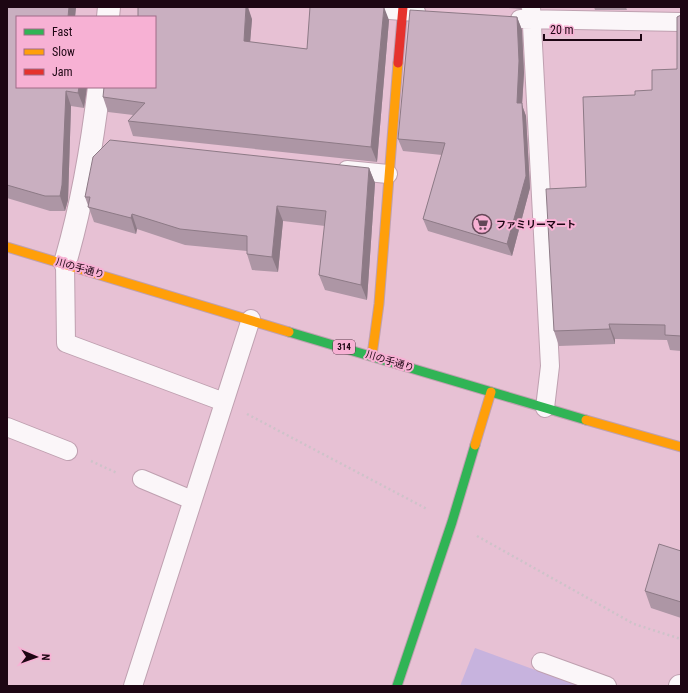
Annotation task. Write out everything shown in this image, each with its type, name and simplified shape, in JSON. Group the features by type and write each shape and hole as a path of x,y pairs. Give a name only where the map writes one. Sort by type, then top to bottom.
{"main road":[{"path":"372,355 380,304 388,174 403,9"},
{"name":"川の手通り","path":"7,247 65,263 491,392 681,447"},
{"path":"397,686 452,522 491,392"}],"street":[{"path":"65,263 100,142 99,88"}],"lane":[{"path":"350,7 403,9 435,13"},
{"path":"531,13 550,366 545,408"},
{"path":"507,18 531,13 638,14 681,22"},
{"path":"333,168 388,174"},
{"path":"65,263 66,343 224,402"},
{"path":"132,686 250,319"},
{"path":"7,427 68,451"},
{"path":"142,479 192,500"},
{"path":"541,662 607,686"}],"path":[{"path":"68,451 134,480 142,479"}],"shaded area":[{"path":"475,648 579,686 460,686"}],"building":[{"path":"7,7 69,7 68,16 16,16 16,88 79,88 78,93 66,91 62,185 60,196 45,196 7,185"},
{"path":"138,7 246,7 244,41 307,49 310,7 384,7 371,147 128,121 145,103 103,97 104,88 156,88 156,16 138,16"},
{"path":"410,10 517,17 519,61 517,103 522,103 526,176 507,244 423,219 445,143 398,139"},
{"path":"681,15 681,336 665,335 665,325 609,324 610,329 554,331 546,189 586,187 583,97 635,95 635,91 652,90 652,70 677,69 677,17"},
{"path":"110,140 369,168 361,285 319,275 326,211 277,206 272,257 247,254 247,236 180,229 132,214 131,218 88,207 90,197 85,197 93,157"},
{"path":"659,544 681,551 681,602 645,591"}],"traffic: fast":[{"path":"289,332 586,420"},
{"path":"397,686 452,522 475,445"}],"traffic: slow":[{"path":"372,355 379,304 398,63"},
{"path":"7,247 289,332"},
{"path":"475,445 491,392"},
{"path":"586,420 681,447"}],"traffic: jam":[{"path":"398,63 403,7"}],"place":[{"name":"ファミリーマート","path":"482,224"}]}
